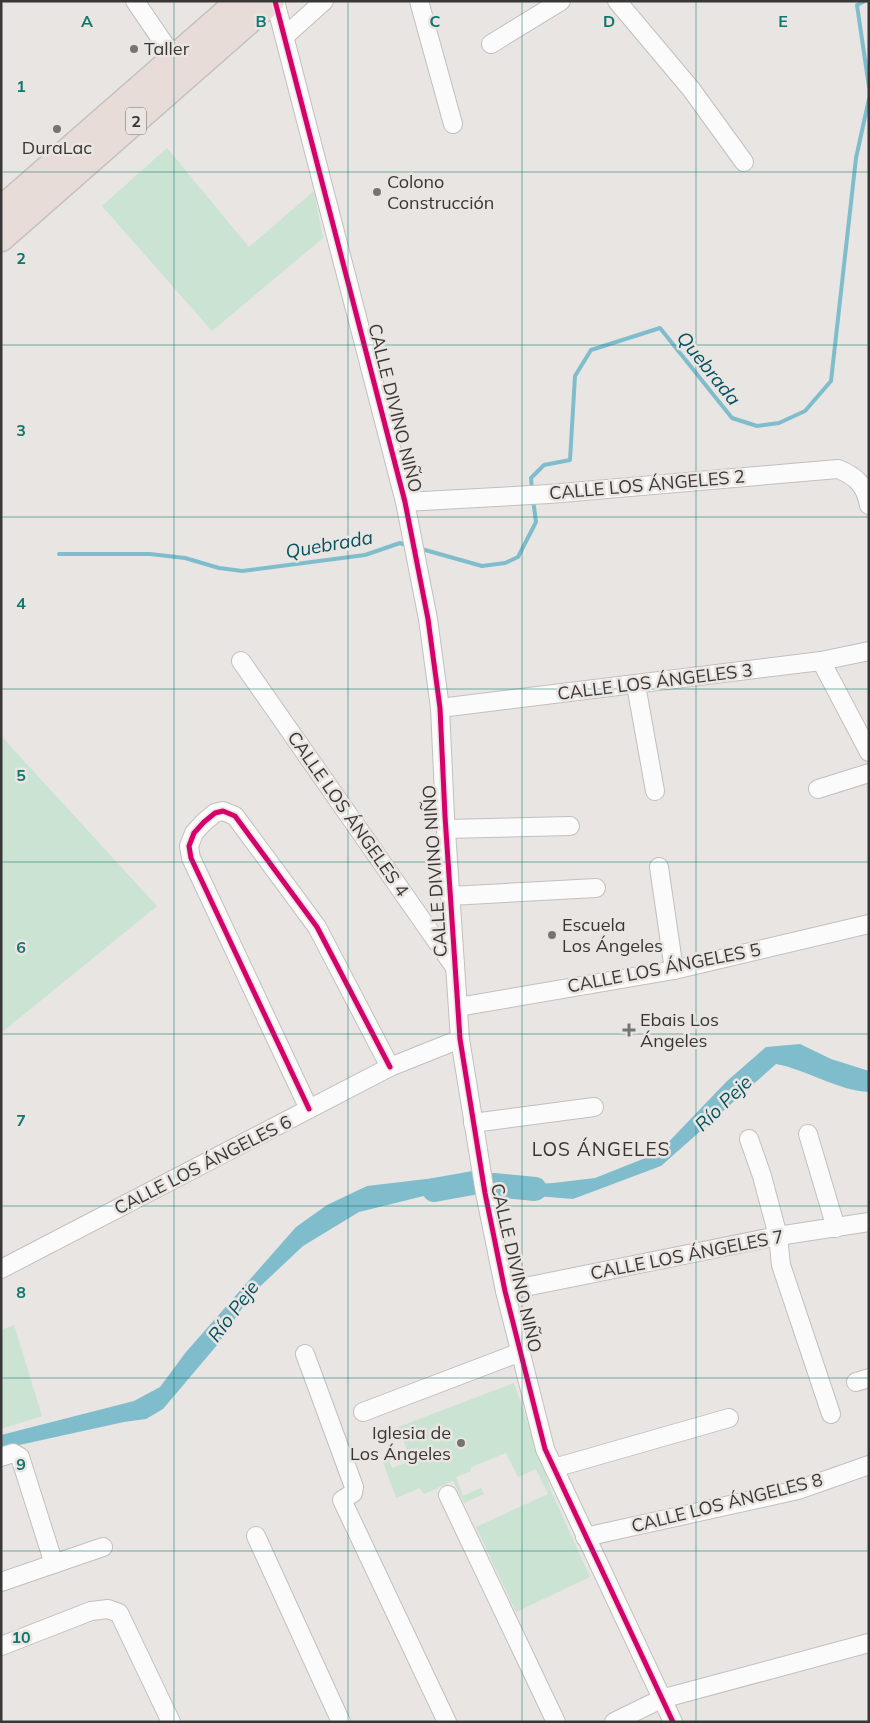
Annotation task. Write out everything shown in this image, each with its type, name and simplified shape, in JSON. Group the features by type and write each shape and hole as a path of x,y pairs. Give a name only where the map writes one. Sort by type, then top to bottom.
{"highway":[{"name":"2","path":"1,238 180,68 240,1"},
{"name":"2","path":"1,210 180,68 270,1"}],"street":[{"path":"135,1 180,68"},
{"name":"CALLE DIVINO NIÑO","path":"275,1 405,502 428,619 440,708 460,1039 473,1123 505,1291 545,1449 673,1722"},
{"path":"285,36 324,1"},
{"path":"419,1 454,124"},
{"path":"492,44 562,1"},
{"path":"617,1 691,90 744,162"},
{"name":"CALLE LOS ÁNGELES 2","path":"405,502 549,494 838,469 853,475 862,485 869,505"},
{"name":"CALLE LOS ÁNGELES 3","path":"440,708 821,661 869,651"},
{"name":"CALLE LOS ÁNGELES 4","path":"241,661 455,967"},
{"path":"821,661 869,752"},
{"path":"636,685 655,791"},
{"path":"818,789 869,773"},
{"path":"309,1109 191,858 189,846 194,834 215,813 223,810 236,816 317,927 390,1067"},
{"path":"446,829 570,826"},
{"path":"659,866 674,970"},
{"path":"450,896 596,888"},
{"name":"CALLE LOS ÁNGELES 5","path":"458,1007 674,970 869,924"},
{"name":"CALLE LOS ÁNGELES 6","path":"1,1269 390,1067 460,1039"},
{"path":"473,1123 594,1107"},
{"path":"808,1134 836,1228"},
{"path":"749,1140 762,1176 778,1236 781,1265 832,1414"},
{"name":"CALLE LOS ÁNGELES 7","path":"505,1291 778,1236 869,1222"},
{"path":"363,1412 521,1352"},
{"path":"306,1354 354,1487 353,1493 342,1500 447,1722"},
{"path":"554,1468 729,1418"},
{"path":"1,1457 13,1453 20,1457 54,1564"},
{"name":"CALLE LOS ÁNGELES 8","path":"585,1537 798,1490 869,1465"},
{"path":"448,1495 556,1722"},
{"path":"256,1536 340,1722"},
{"path":"1,1582 103,1547"},
{"path":"1,1646 92,1611 108,1609 119,1613 171,1722"},
{"path":"614,1722 661,1699 869,1644"}],"green space":[{"path":"167,148 249,247 314,191 323,238 212,331 102,206"},
{"path":"1,736 157,906 1,1033"},
{"path":"14,1325 42,1416 1,1429 1,1330"},
{"path":"514,1383 552,1493 590,1577 516,1612 476,1527 548,1494 536,1469 518,1477 506,1453 471,1467 471,1471 456,1477 463,1496 481,1488 484,1494 464,1503 453,1481 424,1494 420,1488 396,1498 383,1462 389,1460 392,1468 411,1461 398,1427"}],"water":[{"path":"800,1044 831,1059 869,1071 869,1092 845,1088 776,1064 661,1166 573,1199 536,1196 503,1186 595,1178 658,1153 727,1081 766,1047"},
{"path":"443,1177 464,1183 448,1190 359,1212 303,1246 251,1295 218,1344 163,1409 146,1419 124,1422 1,1449 1,1435 134,1401 160,1387 186,1352 296,1227 327,1205 367,1186"}],"waterway":[{"name":"Quebrada","path":"865,1 857,5 869,87"},
{"name":"Quebrada","path":"532,490 531,478 544,465 570,460 575,376 591,350 660,328 732,418 757,426 779,423 805,411 831,381 856,158 869,99"},
{"name":"Quebrada","path":"418,548 482,566 505,563 518,557 536,522 533,499"},
{"name":"Quebrada","path":"59,554 150,554 185,558 219,568 242,571 365,555 400,543 409,546"},
{"name":"Río Peje","path":"434,1190 473,1183"},
{"name":"Río Peje","path":"494,1185 535,1189"}],"cycle path":[{"path":"275,1 405,502 428,619 440,708 445,816 460,1039 485,1193 505,1291 545,1449 673,1722"},
{"path":"309,1109 191,858 189,846 194,833 215,813 223,811 235,816 317,927 390,1067"}],"place":[{"name":"Taller","path":"134,49"},
{"name":"DuraLac","path":"57,129"},
{"name":"Colono Construcción","path":"377,192"},
{"name":"Escuela Los Ángeles","path":"552,935"},
{"name":"Ebais Los Ángeles","path":"629,1030"},
{"name":"Iglesia de Los Ángeles","path":"461,1443"}],"district":[{"name":"LOS ÁNGELES","path":"601,1149"}]}
